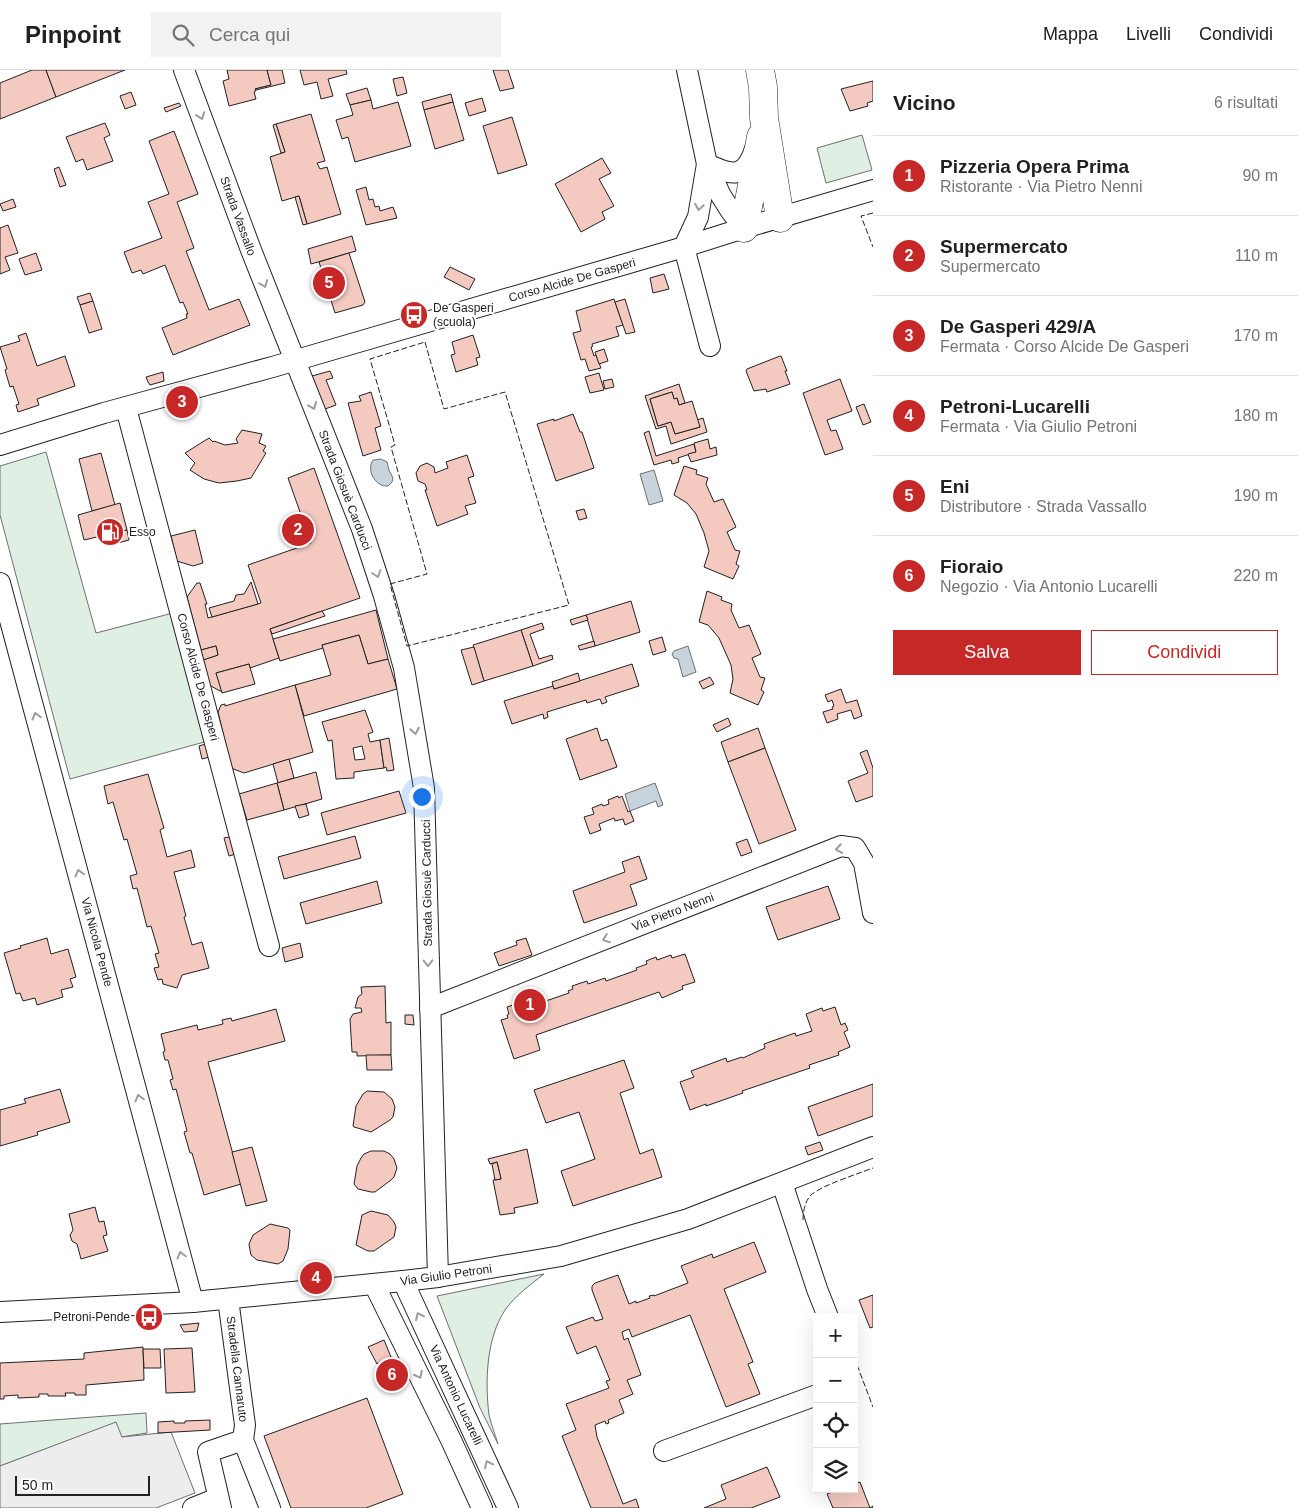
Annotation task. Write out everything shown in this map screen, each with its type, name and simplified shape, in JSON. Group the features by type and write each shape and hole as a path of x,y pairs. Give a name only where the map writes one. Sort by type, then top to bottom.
{"highway":[{"path":"760,70 763,86 764,118 780,218"},
{"path":"744,228 764,118"}],"street":[{"name":"Strada Vassallo","path":"184,70 294,360"},
{"path":"687,70 707,164 720,194 744,228"},
{"path":"707,164 722,171 732,173 741,171 748,166 764,118"},
{"path":"707,164 698,217 684,248 710,346"},
{"name":"Corso Alcide De Gasperi","path":"0,445 684,248 744,228 873,190"},
{"name":"Strada Giosuè Carducci","path":"294,360 362,529 384,596 404,668 424,788 438,1278"},
{"name":"Corso Alcide De Gasperi","path":"126,408 269,946"},
{"name":"Via Nicola Pende","path":"0,583 193,1302"},
{"name":"Via Pietro Nenni","path":"430,1008 841,846 854,848 864,863 873,912"},
{"name":"Via Giulio Petroni","path":"0,1312 228,1299 438,1278 561,1256 688,1219 873,1147"},
{"path":"782,1183 826,1313"},
{"name":"Via Antonio Lucarelli","path":"403,1281 508,1508"},
{"name":"Via Antonio Lucarelli","path":"374,1284 452,1440 482,1508"},
{"name":"Stradella Cannaruto","path":"228,1299 245,1425 244,1440 270,1508"},
{"path":"664,1451 813,1396"},
{"name":"Stradella Cannaruto","path":"219,1503 208,1452 244,1440"},
{"path":"193,1508 219,1503"}],"green space":[{"path":"862,135 872,170 826,183 817,148"},
{"path":"46,452 96,633 173,613 208,741 70,779 0,515 0,466"},
{"path":"544,1274 523,1290 509,1305 499,1321 494,1334 488,1361 487,1389 489,1415 498,1444 480,1408 437,1296"},
{"path":"146,1413 147,1433 121,1437 116,1423 0,1466 0,1424"}],"shaded area":[{"path":"381,459 387,462 393,478 388,486 379,484 371,473 373,460"},
{"path":"654,470 663,501 649,505 640,474"},
{"path":"688,646 696,672 683,677 678,659 674,658 672,654 674,651"},
{"path":"655,783 663,805 658,807 656,801 630,811 625,794"},
{"path":"116,1422 122,1437 171,1432 195,1493 156,1508 0,1508 0,1466"}],"building":[{"path":"32,70 46,70 56,97 0,119 0,83"},
{"path":"46,70 125,70 56,97"},
{"path":"227,70 267,70 271,85 255,89 256,99 229,106 223,81 229,79"},
{"path":"267,70 282,70 285,83 256,90 271,85"},
{"path":"300,70 346,70 347,74 328,79 333,96 321,99 317,82 304,85"},
{"path":"493,70 508,70 514,88 500,91"},
{"path":"403,77 407,93 397,96 393,79"},
{"path":"873,81 873,101 867,103 868,106 850,111 841,89"},
{"path":"367,88 371,100 350,105 346,94"},
{"path":"131,92 136,105 125,109 120,96"},
{"path":"451,94 453,102 424,110 422,102"},
{"path":"482,98 486,111 469,116 465,103"},
{"path":"371,100 373,109 398,102 411,146 355,162 348,137 342,139 336,120 353,115 350,105"},
{"path":"453,102 464,140 435,149 424,110"},
{"path":"179,103 181,106 166,112 164,108"},
{"path":"311,114 325,161 317,163 320,169 327,167 341,214 307,224 299,196 282,201 270,157 285,152 276,124"},
{"path":"512,117 527,165 498,174 483,126"},
{"path":"105,123 110,135 104,138 113,161 87,170 83,159 76,162 66,137"},
{"path":"276,124 285,152 281,153 273,125"},
{"path":"174,131 198,194 177,202 194,248 186,251 209,310 239,299 250,325 173,355 162,328 187,318 186,314 188,314 183,302 180,303 165,265 143,274 141,270 132,273 124,252 162,238 148,202 169,194 149,141"},
{"path":"602,158 611,173 599,179 614,206 602,212 605,219 581,232 555,184"},
{"path":"59,167 66,185 60,187 54,169"},
{"path":"366,187 369,200 373,199 375,207 379,206 380,211 393,207 397,218 366,225 356,190"},
{"path":"299,196 307,224 303,225 295,197"},
{"path":"13,199 16,207 3,211 0,204"},
{"path":"8,225 18,253 5,257 10,270 0,274 0,228"},
{"path":"352,236 356,251 311,264 308,249"},
{"path":"36,253 42,270 25,275 19,259"},
{"path":"349,253 365,302 363,305 335,313 319,262"},
{"path":"450,267 475,279 469,290 444,277"},
{"path":"664,274 669,289 653,293 650,278"},
{"path":"90,293 93,301 80,305 77,297"},
{"path":"614,299 623,325 616,327 619,336 592,344 594,356 596,355 601,368 589,371 585,359 581,360 573,333 581,331 576,311"},
{"path":"625,299 635,332 626,334 615,302"},
{"path":"93,301 102,329 89,333 80,305"},
{"path":"26,333 37,366 65,356 75,386 37,399 39,405 18,412 16,405 19,404 13,386 10,387 0,347 20,341 18,336"},
{"path":"473,335 480,357 476,358 478,365 456,372 451,355 455,354 452,342"},
{"path":"604,349 608,361 599,364 595,352"},
{"path":"781,356 790,384 767,392 766,389 754,391 746,371 747,369"},
{"path":"330,371 333,378 326,380 336,405 325,409 312,376"},
{"path":"163,372 164,381 150,385 146,377"},
{"path":"599,373 604,390 590,393 585,377"},
{"path":"612,379 614,387 605,389 603,381"},
{"path":"840,379 852,411 827,420 831,431 836,430 843,449 825,455 803,393"},
{"path":"679,384 685,403 679,405 677,398 674,399 672,392 650,399 658,426 671,422 675,434 700,427 697,420 703,418 707,432 671,444 666,426 656,429 645,396"},
{"path":"371,392 381,426 375,428 381,450 363,456 348,403 361,401 359,396"},
{"path":"672,392 674,399 677,398 679,405 692,401 700,427 675,434 671,422 658,426 650,399"},
{"path":"864,404 871,422 863,425 856,407"},
{"path":"573,414 580,432 582,432 594,468 556,481 537,424 554,419 554,421"},
{"path":"242,430 262,434 259,443 266,446 263,451 266,453 251,478 219,483 204,479 190,470 195,463 185,453 209,438 213,442 225,445 238,443 236,439"},
{"path":"649,431 656,456 694,444 696,452 678,458 679,462 672,464 671,460 654,465 644,433"},
{"path":"708,439 710,449 716,447 717,455 691,462 688,454 696,452 694,443"},
{"path":"101,453 115,505 92,511 79,459"},
{"path":"467,455 474,476 468,478 476,503 465,506 468,514 437,526 425,490 427,490 425,484 418,481 416,473 420,466 427,463 434,467 435,473 448,468 446,462"},
{"path":"684,466 697,470 696,474 708,478 706,484 714,502 723,499 736,527 727,532 735,550 740,551 736,564 739,566 733,579 704,567 709,551 704,533 696,514 687,503 674,495"},
{"path":"314,468 360,598 270,629 279,658 250,668 249,664 216,673 222,691 220,691 209,685 203,660 218,655 216,646 201,650 187,597 197,583 200,583 207,604 205,604 208,618 261,603 248,565 311,543 288,478"},
{"path":"120,503 127,530 84,540 78,515"},
{"path":"584,509 587,518 579,520 576,511"},
{"path":"127,530 129,540 110,545 107,535"},
{"path":"195,530 203,563 193,566 177,561 171,536"},
{"path":"251,582 258,604 212,617 209,608 234,601 236,595 244,594"},
{"path":"707,591 722,597 721,600 732,604 731,610 739,628 749,625 761,654 752,658 760,677 765,678 761,690 764,692 758,705 730,693 733,679 731,665 719,638 708,625 699,622"},
{"path":"631,601 640,632 595,646 586,615"},
{"path":"376,610 388,659 368,664 359,635 322,645 323,648 280,661 273,639"},
{"path":"322,611 325,616 272,634 270,629"},
{"path":"586,615 588,620 572,625 570,620"},
{"path":"542,623 544,629 530,634 539,659 552,655 553,659 533,666 521,630"},
{"path":"521,630 533,666 484,681 473,645"},
{"path":"359,635 368,664 388,659 397,689 304,716 295,685 331,675 322,645"},
{"path":"662,637 666,651 653,655 649,641"},
{"path":"594,641 595,646 580,650 578,646"},
{"path":"216,646 218,655 203,660 201,650"},
{"path":"474,647 484,681 472,685 461,650"},
{"path":"249,664 255,684 222,693 216,673"},
{"path":"632,664 639,686 605,697 607,702 602,704 600,699 587,703 586,700 547,712 548,717 544,719 543,714 512,724 504,701 553,686 554,689"},
{"path":"578,673 580,681 554,689 552,682"},
{"path":"710,677 714,684 703,689 699,682"},
{"path":"295,685 313,752 244,773 231,768 218,712 221,705 225,704 225,706"},
{"path":"841,689 846,703 857,700 862,716 854,719 851,710 837,714 838,719 827,723 823,712 833,709 832,707 834,706 832,700 828,702 825,695"},
{"path":"365,710 373,732 368,734 370,742 380,740 384,768 354,772 354,778 336,779 332,740 328,741 322,722","holes":["362,746 365,759 355,760 353,748"]},
{"path":"728,718 731,725 717,732 713,725"},
{"path":"597,728 601,741 607,739 617,767 580,780 566,739"},
{"path":"758,728 765,748 728,762 721,742"},
{"path":"389,738 394,770 387,771 386,767 384,768 380,740"},
{"path":"209,743 213,756 202,759 199,746"},
{"path":"765,748 796,830 759,844 728,762"},
{"path":"867,750 873,768 873,796 856,802 848,781 868,773 860,753"},
{"path":"289,759 294,778 278,783 273,764"},
{"path":"316,772 322,799 284,810 277,783"},
{"path":"148,774 164,828 160,830 167,857 191,850 195,867 174,872 192,945 202,942 209,968 182,975 177,988 163,984 162,979 158,980 154,968 159,967 155,954 159,953 151,926 147,927 137,888 133,889 130,876 137,874 127,839 124,840 113,802 108,804 104,786"},
{"path":"277,783 284,810 247,820 239,794"},
{"path":"399,791 406,813 327,835 321,813"},
{"path":"618,796 619,798 622,796 628,812 630,811 634,821 625,825 623,819 615,821 614,818 599,824 601,830 590,834 584,817 594,814 592,808 602,804 603,806 609,804 608,800"},
{"path":"306,804 309,815 299,818 295,806"},
{"path":"234,836 239,853 229,856 224,838"},
{"path":"355,836 361,858 284,879 278,857"},
{"path":"747,839 752,852 741,856 736,843"},
{"path":"639,856 647,879 630,885 637,905 584,923 573,891 625,872 622,862"},
{"path":"377,881 382,903 306,924 300,903"},
{"path":"828,886 840,919 778,940 766,907"},
{"path":"47,938 51,954 68,949 76,977 70,979 73,987 61,990 63,997 37,1005 35,998 23,1001 20,993 16,994 4,953"},
{"path":"526,938 532,955 499,966 494,953 517,945 516,941"},
{"path":"300,943 303,957 285,962 282,948"},
{"path":"685,954 695,982 682,986 683,989 662,998 659,992 536,1035 540,1050 514,1059 501,1020 508,1018 507,1007 525,1001 526,1005 536,1001 537,1004 569,993 568,991 573,989 572,986 587,981 588,984 605,978 606,981 637,970 636,968 647,964 646,961 656,957 657,960 671,955 672,958"},
{"path":"385,986 386,1023 391,1022 391,1055 357,1056 357,1052 352,1052 350,1019 353,1014 362,1012 361,1008 355,1008 358,997 362,994 361,987"},
{"path":"835,1007 841,1025 845,1023 848,1030 844,1032 850,1047 838,1052 839,1055 809,1065 810,1068 742,1091 743,1093 690,1110 680,1082 694,1077 691,1071 726,1058 727,1062 743,1058 765,1048 764,1044 795,1033 796,1036 812,1031 806,1014 822,1008 823,1011"},
{"path":"276,1009 285,1041 208,1062 241,1184 204,1195 184,1132 187,1131 176,1089 173,1090 170,1080 173,1079 168,1060 165,1060 161,1034 197,1025 198,1030 223,1024 222,1020 231,1018 232,1021"},
{"path":"405,1015 413,1015 414,1025 405,1024"},
{"path":"366,1055 391,1055 392,1070 367,1070"},
{"path":"624,1060 634,1088 620,1093 640,1154 653,1149 662,1177 573,1206 561,1171 595,1159 579,1112 546,1123 534,1090"},
{"path":"873,1084 873,1116 818,1136 808,1107"},
{"path":"60,1089 70,1122 37,1132 38,1135 0,1146 0,1110 26,1103 24,1099"},
{"path":"367,1091 384,1092 392,1099 395,1107 393,1117 371,1132 353,1126 356,1106"},
{"path":"820,1142 823,1150 808,1155 805,1147"},
{"path":"252,1147 267,1201 246,1206 232,1152"},
{"path":"527,1149 538,1203 514,1208 515,1213 500,1215 493,1180 501,1179 497,1162 490,1164 488,1159"},
{"path":"371,1151 384,1151 390,1154 397,1168 394,1177 375,1192 358,1189 354,1184 357,1166 361,1158 364,1154"},
{"path":"497,1162 501,1179 495,1180 492,1164"},
{"path":"95,1207 99,1222 104,1221 107,1235 103,1236 108,1251 81,1259 77,1244 72,1241 70,1235 73,1230 69,1214"},
{"path":"371,1211 388,1215 396,1227 394,1237 374,1251 368,1251 356,1245 362,1215"},
{"path":"270,1224 290,1230 288,1249 283,1261 278,1264 257,1260 251,1255 250,1250 249,1244 253,1235"},
{"path":"754,1242 766,1272 724,1289 753,1362 748,1364 760,1394 726,1407 690,1315 632,1337 629,1329 622,1332 624,1340 628,1338 641,1375 627,1380 633,1394 619,1400 624,1413 608,1420 609,1423 606,1424 605,1421 595,1425 597,1437 623,1504 636,1499 639,1508 591,1508 562,1436 576,1430 566,1404 609,1388 606,1381 610,1380 596,1346 577,1354 566,1327 593,1317 595,1321 603,1319 592,1290 592,1286 595,1283 618,1275 629,1304 636,1301 636,1303 650,1298 649,1296 654,1296 688,1283 681,1266 712,1254 713,1258"},
{"path":"873,1295 873,1327 870,1328 859,1300"},
{"path":"199,1323 197,1331 184,1332 180,1325"},
{"path":"384,1340 391,1357 377,1364 368,1347"},
{"path":"143,1347 144,1380 86,1385 86,1395 65,1393 66,1396 48,1396 48,1394 39,1394 39,1397 18,1398 18,1395 4,1396 4,1399 0,1399 0,1363 84,1359 84,1353"},
{"path":"192,1348 195,1392 166,1393 164,1349"},
{"path":"143,1349 160,1349 161,1368 144,1368"},
{"path":"395,1365 402,1381 390,1386 383,1370"},
{"path":"367,1398 403,1494 366,1508 291,1508 264,1436"},
{"path":"210,1420 210,1430 158,1433 158,1422 174,1421 174,1423 185,1423 185,1421"},
{"path":"767,1467 780,1497 751,1508 704,1508 726,1499 721,1485"},
{"path":"860,1482 870,1508 833,1508 827,1494 858,1493 858,1483"}],"fence":[{"path":"873,213 861,216 873,247"},
{"path":"425,342 444,409 505,392 569,605 407,646 390,584 427,574 391,447 395,445 370,359 425,342"},
{"path":"803,1220 807,1200 816,1191 873,1168"},
{"path":"854,1358 873,1407"}],"place":[{"name":"Eni","path":"329,283"},
{"name":"De Gasperi (scuola)","path":"414,315"},
{"name":"De Gasperi 429/A","path":"182,402"},
{"name":"Supermercato","path":"298,530"},
{"name":"Esso","path":"110,532"},
{"name":"Pizzeria Opera Prima","path":"530,1005"},
{"name":"Petroni-Lucarelli","path":"316,1278"},
{"name":"Petroni-Pende","path":"149,1317"},
{"name":"Fioraio","path":"392,1375"}]}
